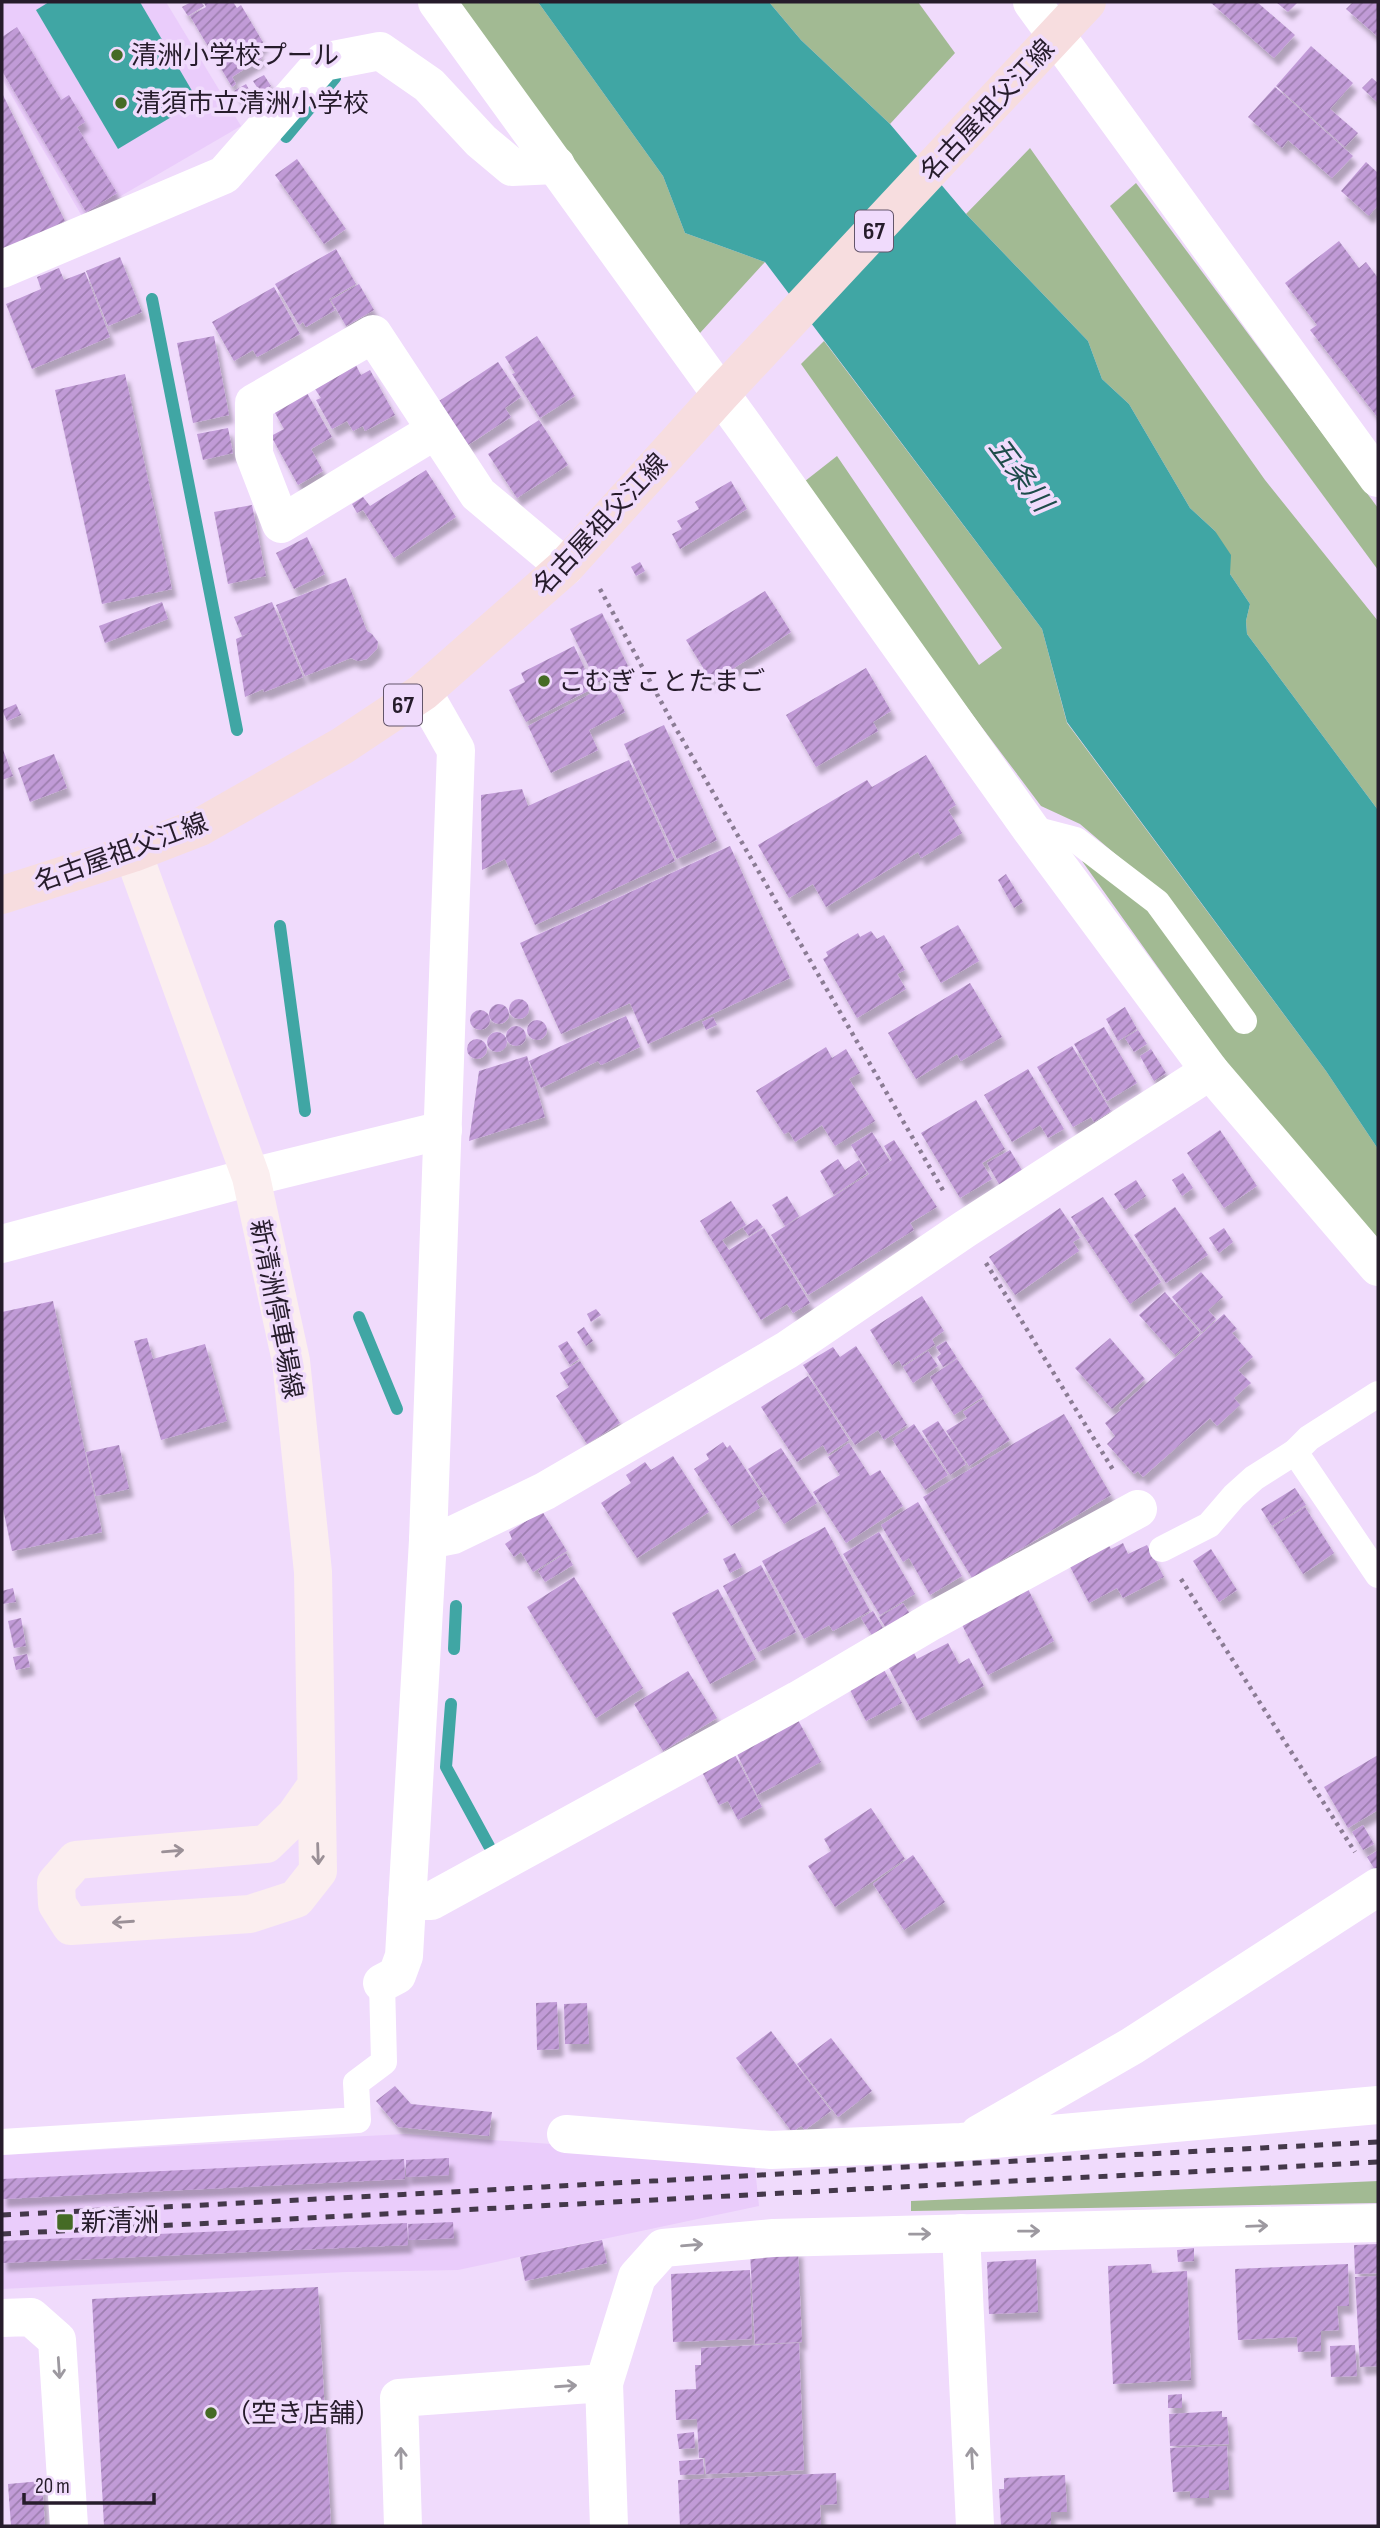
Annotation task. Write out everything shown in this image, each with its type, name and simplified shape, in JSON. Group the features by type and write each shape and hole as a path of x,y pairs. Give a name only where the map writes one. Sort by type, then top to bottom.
{"main road":[{"name":"名古屋祖父江線","path":"2,895 132,853 200,827 342,746 423,692 572,559 721,394 1087,2"},
{"name":"新清洲停車場線","path":"132,853 251,1177 290,1361 313,1572 318,1871 296,1899 250,1914 71,1926 57,1904 57,1882 76,1860 266,1844 295,1816 316,1786"}],"street":[{"path":"437,2 1030,828 1210,1071 1378,1267"},
{"path":"1032,2 1378,478"},
{"path":"2,269 224,175 323,62 380,51 429,85 481,141 512,167 556,165"},
{"path":"436,430 281,524 254,454 254,403 373,334 436,430 478,494 572,559"},
{"path":"382,1983 397,1975 404,1956 408,1901 428,1540 456,750 423,692"},
{"path":"428,1540 453,1535 545,1491 786,1350 965,1229 1210,1071"},
{"path":"2,1244 251,1177 443,1130"},
{"path":"408,1901 431,1901 798,1700 932,1621 1138,1509"},
{"path":"968,2140 1132,2046 1378,1887"},
{"path":"566,2134 771,2150 968,2140 1378,2105"},
{"path":"609,2526 604,2383 638,2277 663,2248 773,2238 1378,2222"},
{"path":"961,2233 975,2526"},
{"path":"2,2318 31,2317 57,2340 69,2526"},
{"path":"403,2526 399,2398 604,2383"}],"lane":[{"path":"1030,828 1076,840 1157,902 1244,1021"},
{"path":"1162,1549 1209,1525 1254,1478 1295,1452 1309,1438 1378,1394"},
{"path":"1295,1452 1378,1576"},
{"path":"2,2142 358,2120 356,2083 384,2062 382,1983"}],"path":[{"path":"572,559 671,720 965,1229"}],"shaded area":[{"name":"清須市立清洲小学校","path":"2,2 166,2 241,126 83,218 2,79"},
{"path":"457,2 538,2 663,176 685,233 765,262 700,333"},
{"path":"769,2 918,2 955,53 890,124 801,40"},
{"path":"1030,148 1265,480 1378,621 1378,810 1247,634 1246,621 1250,604 1230,574 1215,531 1190,508 1129,404 1102,379 1088,341 966,214"},
{"path":"1136,183 1378,508 1378,570 1110,206"},
{"path":"824,341 1042,629 1067,723 1326,1071 1378,1149 1378,1239 1232,1071 1082,861 1161,893 1080,824 1041,806 800,485 837,456 979,665 1002,648 801,364"},
{"path":"405,2134 754,2158 759,2206 458,2270 346,2272 2,2289 2,2155"},
{"path":"1378,2181 1378,2203 911,2211 911,2201"}],"water":[{"name":"清洲小学校プール","path":"49,2 140,2 198,101 118,149 36,10"},
{"name":"五条川","path":"538,2 769,2 801,40 890,124 966,214 1088,341 1102,379 1129,404 1190,508 1215,531 1231,555 1230,574 1250,604 1246,621 1247,634 1378,810 1378,1149 1326,1071 1067,722 1042,629 765,262 685,233 663,176"}],"building":[{"path":"191,2 201,2 204,6 188,16 182,7"},
{"path":"233,2 237,8 241,5 264,44 257,49 262,58 232,77 236,84 232,87 190,16 206,7 204,3"},
{"path":"1210,2 1257,2 1295,35 1274,58"},
{"path":"1276,2 1298,2 1288,12"},
{"path":"1353,2 1378,2 1378,37 1346,9"},
{"path":"17,27 61,100 69,95 85,122 77,127 117,193 86,212 2,71 2,37"},
{"path":"1311,46 1353,83 1330,109 1358,133 1345,147 1276,86"},
{"path":"264,75 271,86 260,92 253,81"},
{"path":"1372,78 1378,83 1378,103 1362,88"},
{"path":"246,84 253,97 242,104 234,91"},
{"path":"1275,87 1353,156 1332,178 1288,140 1282,148 1248,117"},
{"path":"2,93 65,221 2,253"},
{"path":"297,159 346,229 324,244 275,175"},
{"path":"1366,162 1378,173 1378,205 1369,216 1341,191"},
{"path":"1339,241 1359,268 1366,262 1378,278 1378,418 1310,330 1317,325 1285,283"},
{"path":"336,249 356,284 329,299 335,310 306,327 303,322 299,325 275,284"},
{"path":"120,257 142,312 108,326 86,271"},
{"path":"59,268 64,280 85,272 110,337 32,369 6,304 41,289 37,277"},
{"path":"359,284 374,310 346,326 331,300"},
{"path":"274,287 300,334 257,357 253,350 234,361 212,322"},
{"path":"214,336 229,415 193,423 177,343"},
{"path":"537,336 575,396 540,418 512,374 515,373 505,357"},
{"path":"498,362 521,397 505,408 511,417 468,445 439,401"},
{"path":"356,365 361,375 370,370 395,415 365,431 363,426 353,431 347,421 332,429 316,400 321,398 315,389"},
{"path":"125,374 172,589 102,604 55,390"},
{"path":"307,393 332,437 311,449 323,471 298,485 271,436 284,429 274,411"},
{"path":"539,420 568,465 517,498 488,454"},
{"path":"228,428 233,453 203,460 197,434"},
{"path":"426,470 456,517 394,558 363,510 357,513 352,504 363,497 370,506"},
{"path":"731,481 747,509 680,549 672,534 682,529 677,521 699,509 695,502"},
{"path":"252,505 266,576 228,584 214,512"},
{"path":"307,537 325,574 294,589 276,553"},
{"path":"640,562 645,571 636,576 631,567"},
{"path":"346,578 367,631 378,642 377,649 367,659 358,661 351,658 305,676 276,605"},
{"path":"765,591 791,632 712,682 686,640"},
{"path":"162,602 168,619 105,643 99,626"},
{"path":"272,602 303,677 245,697 236,639 262,628 242,636 234,617"},
{"path":"602,613 629,668 597,683 570,629"},
{"path":"574,646 594,688 526,722 509,690 525,682 521,673"},
{"path":"866,668 891,711 873,722 878,731 816,767 786,715"},
{"path":"611,683 625,712 589,730 598,750 551,773 528,726"},
{"path":"16,704 21,715 7,721 2,710"},
{"path":"664,725 717,840 677,859 624,744"},
{"path":"2,747 13,776 2,780"},
{"path":"54,754 67,788 30,802 18,768"},
{"path":"926,755 956,805 948,810 962,833 921,858 918,852 826,907 813,884 789,898 758,845 867,780 872,787"},
{"path":"629,760 675,861 535,925 505,859 482,870 481,795 522,789 528,806"},
{"path":"730,846 790,978 648,1044 630,1003 561,1034 520,943"},
{"path":"1006,874 1023,902 1014,908 998,880"},
{"path":"958,925 979,961 941,983 920,947"},
{"path":"871,931 877,939 884,935 905,970 897,974 906,989 857,1018 823,959 828,956 826,952 858,933 860,937"},
{"path":"970,983 1002,1037 961,1061 957,1054 916,1079 888,1033"},
{"path":"519,999 526,1002 529,1009 526,1016 519,1019 512,1016 509,1009 512,1002"},
{"path":"499,1004 506,1007 509,1014 506,1021 499,1024 492,1021 489,1014 492,1007"},
{"path":"1125,1007 1137,1029 1118,1041 1106,1019"},
{"path":"480,1010 487,1013 490,1020 487,1027 480,1030 473,1027 470,1020 473,1013"},
{"path":"626,1016 640,1047 601,1065 598,1061 541,1088 529,1061"},
{"path":"713,1017 717,1025 706,1030 702,1022"},
{"path":"537,1020 544,1023 547,1030 544,1037 537,1040 530,1037 527,1030 530,1023"},
{"path":"516,1026 523,1029 526,1036 523,1043 516,1046 509,1043 506,1036 509,1029"},
{"path":"1104,1027 1137,1083 1107,1101 1074,1044"},
{"path":"1138,1030 1147,1044 1134,1052 1125,1038"},
{"path":"497,1032 504,1035 507,1042 504,1049 497,1052 490,1049 487,1042 490,1035"},
{"path":"477,1039 484,1042 487,1049 484,1056 477,1059 470,1056 467,1049 470,1042"},
{"path":"1072,1046 1111,1111 1094,1122 1091,1117 1073,1127 1037,1067"},
{"path":"826,1047 832,1058 846,1049 860,1073 849,1079 875,1121 835,1146 822,1125 795,1142 789,1132 784,1134 756,1091"},
{"path":"1151,1049 1166,1073 1154,1081 1140,1056"},
{"path":"527,1056 545,1117 469,1141 479,1071"},
{"path":"1028,1069 1064,1129 1048,1138 1040,1125 1012,1142 984,1095"},
{"path":"976,1100 1005,1149 982,1163 992,1179 960,1198 921,1133"},
{"path":"1220,1130 1257,1186 1224,1208 1187,1153"},
{"path":"872,1132 890,1161 869,1174 851,1145"},
{"path":"894,1140 937,1207 910,1223 914,1230 808,1295 771,1235 892,1160 884,1146"},
{"path":"1010,1150 1023,1172 1000,1186 987,1163"},
{"path":"838,1159 845,1170 859,1160 867,1173 834,1195 820,1171"},
{"path":"1183,1173 1193,1188 1182,1196 1172,1180"},
{"path":"1136,1180 1146,1196 1125,1210 1114,1194"},
{"path":"787,1196 799,1216 785,1226 772,1205"},
{"path":"1103,1197 1161,1282 1130,1304 1071,1217"},
{"path":"731,1201 746,1225 722,1240 729,1250 764,1228 810,1303 793,1313 787,1304 761,1320 700,1221"},
{"path":"1175,1207 1208,1255 1166,1283 1134,1235"},
{"path":"1060,1208 1080,1238 1073,1242 1079,1251 1015,1295 989,1257"},
{"path":"757,1219 763,1227 749,1236 743,1228"},
{"path":"1224,1228 1233,1242 1219,1253 1209,1238"},
{"path":"1201,1272 1223,1297 1208,1310 1216,1319 1202,1332 1172,1297"},
{"path":"1165,1292 1200,1333 1175,1355 1139,1315"},
{"path":"922,1296 944,1331 932,1339 935,1345 902,1366 899,1360 892,1365 870,1330"},
{"path":"53,1301 102,1532 12,1551 2,1504 2,1312"},
{"path":"596,1309 601,1315 591,1322 587,1314"},
{"path":"1224,1314 1237,1329 1232,1333 1253,1357 1238,1370 1251,1383 1234,1398 1240,1405 1217,1426 1210,1418 1143,1477 1138,1471 1134,1474 1107,1444 1115,1436 1105,1423"},
{"path":"584,1327 593,1341 586,1346 577,1332"},
{"path":"147,1338 153,1359 205,1344 227,1421 161,1440 134,1341"},
{"path":"1110,1338 1145,1379 1112,1409 1075,1368"},
{"path":"567,1341 579,1359 570,1365 558,1346"},
{"path":"946,1341 957,1358 943,1367 937,1357 941,1354 936,1347"},
{"path":"856,1346 907,1425 884,1440 878,1430 855,1445 803,1365 833,1347 840,1357"},
{"path":"928,1351 938,1366 913,1383 903,1367"},
{"path":"957,1359 983,1397 954,1415 930,1377"},
{"path":"580,1361 620,1423 587,1444 556,1396 569,1387 560,1373"},
{"path":"808,1376 849,1440 828,1454 823,1445 797,1462 761,1407"},
{"path":"983,1399 1010,1440 969,1466 946,1431 967,1418 963,1412"},
{"path":"1064,1414 1111,1495 972,1578 923,1497"},
{"path":"938,1421 966,1464 950,1475 922,1431"},
{"path":"914,1424 948,1475 925,1490 892,1439"},
{"path":"723,1442 727,1448 730,1445 763,1496 756,1501 760,1508 731,1526 694,1469 709,1459 706,1454"},
{"path":"849,1443 870,1476 880,1470 903,1506 846,1543 813,1492 840,1475 828,1457"},
{"path":"119,1445 129,1489 96,1496 86,1452"},
{"path":"781,1448 817,1503 784,1524 748,1469"},
{"path":"673,1456 709,1512 637,1558 601,1503 631,1483 626,1475 645,1462 651,1470"},
{"path":"1295,1488 1306,1505 1272,1526 1261,1509"},
{"path":"918,1502 962,1576 930,1595 909,1558 903,1562 881,1525"},
{"path":"1305,1507 1334,1553 1303,1574 1273,1527"},
{"path":"542,1511 567,1551 533,1572 521,1552 514,1557 505,1544 512,1539 509,1532"},
{"path":"825,1527 870,1611 833,1631 829,1625 804,1639 762,1561"},
{"path":"879,1532 915,1594 880,1615 843,1554"},
{"path":"1106,1541 1111,1549 1123,1543 1128,1554 1147,1545 1164,1577 1123,1598 1117,1588 1089,1603 1067,1561"},
{"path":"1211,1549 1237,1590 1219,1602 1193,1561"},
{"path":"566,1553 573,1565 545,1582 538,1571"},
{"path":"735,1553 742,1567 730,1573 723,1559"},
{"path":"761,1565 796,1632 758,1652 723,1586"},
{"path":"574,1577 643,1688 596,1718 527,1607"},
{"path":"1027,1587 1054,1641 988,1675 961,1623"},
{"path":"13,1588 16,1602 2,1604 2,1591"},
{"path":"718,1589 756,1659 710,1684 672,1613"},
{"path":"903,1603 910,1614 886,1628 879,1617"},
{"path":"873,1611 884,1630 873,1637 861,1618"},
{"path":"21,1618 26,1646 14,1648 8,1621"},
{"path":"948,1643 959,1664 969,1658 984,1686 917,1721 888,1666 914,1653 917,1659"},
{"path":"27,1654 30,1667 16,1670 13,1657"},
{"path":"882,1666 902,1703 866,1721 847,1684"},
{"path":"688,1671 717,1718 663,1751 634,1704"},
{"path":"798,1720 821,1762 757,1795 736,1752"},
{"path":"734,1753 762,1807 738,1820 728,1801 719,1805 701,1770"},
{"path":"1378,1755 1378,1810 1348,1828 1324,1787"},
{"path":"871,1808 905,1859 835,1907 808,1866 831,1851 824,1839"},
{"path":"1363,1825 1374,1844 1363,1850 1352,1832"},
{"path":"1378,1850 1378,1869 1375,1870 1367,1857"},
{"path":"913,1855 945,1902 904,1930 873,1884"},
{"path":"557,2002 559,2049 537,2050 536,2003"},
{"path":"587,2003 589,2044 565,2044 564,2004"},
{"path":"771,2031 831,2111 805,2130 801,2126 792,2132 736,2058"},
{"path":"831,2038 872,2091 838,2117 797,2064"},
{"path":"395,2086 411,2104 492,2112 489,2136 398,2127 376,2101"},
{"path":"449,2158 449,2175 406,2177 406,2160"},
{"path":"404,2159 405,2179 2,2199 2,2179"},
{"path":"453,2222 454,2238 409,2240 408,2224"},
{"path":"407,2223 408,2245 2,2263 2,2241"},
{"path":"602,2240 607,2263 525,2281 520,2257"},
{"path":"1378,2244 1378,2273 1355,2274 1354,2245"},
{"path":"1194,2248 1194,2261 1178,2262 1177,2250"},
{"path":"798,2249 802,2342 755,2344 750,2252"},
{"path":"1036,2259 1038,2312 989,2314 987,2262"},
{"path":"1151,2264 1152,2273 1187,2271 1191,2380 1113,2384 1108,2266"},
{"path":"1348,2264 1349,2306 1337,2306 1339,2330 1321,2331 1321,2351 1298,2352 1297,2337 1238,2340 1235,2269"},
{"path":"750,2270 752,2339 673,2342 671,2274"},
{"path":"1378,2276 1378,2366 1360,2367 1355,2277"},
{"name":"（空き店舗）","path":"318,2287 331,2526 104,2526 92,2299"},
{"path":"799,2343 804,2470 706,2474 705,2458 699,2458 697,2419 676,2420 675,2390 696,2389 695,2365 701,2365 701,2348"},
{"path":"1355,2345 1357,2376 1331,2377 1330,2346"},
{"path":"1182,2394 1182,2408 1168,2408 1168,2395"},
{"path":"1222,2411 1222,2417 1227,2417 1229,2444 1170,2446 1169,2414"},
{"path":"694,2432 695,2448 679,2449 677,2434"},
{"path":"1227,2446 1229,2490 1209,2490 1209,2498 1190,2498 1190,2491 1173,2492 1170,2448"},
{"path":"703,2459 704,2474 680,2475 679,2461"},
{"path":"836,2473 837,2504 820,2505 821,2526 680,2526 678,2480"},
{"path":"1065,2475 1067,2512 1051,2512 1051,2526 1001,2526 999,2489 1004,2489 1004,2478"},
{"path":"42,2481 45,2526 11,2526 8,2484"}],"waterway":[{"path":"286,137 335,78"},
{"path":"152,299 237,730"},
{"path":"280,926 305,1111"},
{"path":"359,1317 397,1409"},
{"path":"454,1649 456,1606"},
{"path":"451,1704 446,1767 489,1846"}],"railway":[{"path":"2,2215 1378,2142"},
{"path":"2,2234 1378,2162"}],"place":[{"name":"清洲小学校プール","path":"117,55"},
{"name":"清須市立清洲小学校","path":"121,103"},
{"name":"こむぎことたまご","path":"544,681"},
{"name":"新清洲","path":"65,2222"},
{"name":"（空き店舗）","path":"211,2413"}]}
